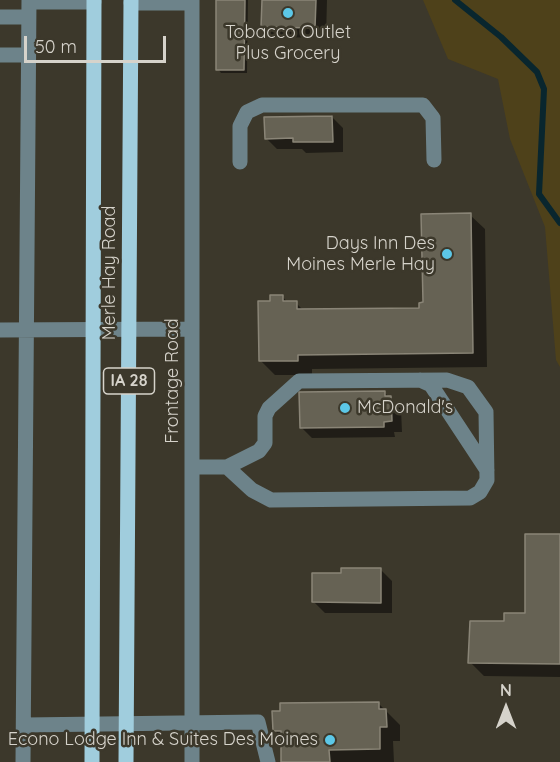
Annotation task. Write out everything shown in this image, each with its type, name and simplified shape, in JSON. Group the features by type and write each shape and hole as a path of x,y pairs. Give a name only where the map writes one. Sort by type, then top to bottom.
{"main road":[{"name":"Merle Hay Road","path":"92,762 94,1"},
{"name":"Merle Hay Road","path":"126,762 131,1"}],"street":[{"path":"0,16 29,6 94,1"},
{"path":"131,1 192,2"},
{"name":"Frontage Road","path":"192,2 192,762"},
{"path":"23,762 29,6"},
{"path":"0,55 27,55"},
{"path":"240,162 240,126 247,112 262,105 423,105 433,118 434,160"},
{"path":"0,330 192,329"},
{"path":"420,380 430,385 487,470"},
{"path":"192,467 227,467 252,455 266,443 265,416 269,408 299,381 447,380 468,387 486,412 487,480 480,492 470,498 271,500 252,490 227,467"},
{"path":"24,725 258,722 268,762"}],"shaded area":[{"path":"423,0 560,0 560,367 556,360 545,227 510,139 498,79 448,59"}],"building":[{"path":"216,0 245,0 244,70 216,70"},
{"name":"Tobacco Outlet Plus Grocery","path":"262,0 316,0 315,28 261,27"},
{"path":"332,116 333,142 293,142 293,138 265,139 264,117"},
{"name":"Days Inn Des Moines Merle Hay","path":"471,213 473,353 298,355 298,361 259,361 258,301 270,301 270,295 283,295 283,301 297,301 297,309 419,308 419,303 423,302 421,214"},
{"name":"McDonald's","path":"385,391 385,396 391,396 392,421 384,422 384,427 300,428 299,392"},
{"path":"525,534 560,534 560,664 468,663 470,621 504,621 504,613 525,613"},
{"path":"341,568 381,568 381,603 312,602 312,573 341,573"},
{"name":"Econo Lodge Inn & Suites Des Moines","path":"379,702 379,709 386,709 387,727 380,727 380,749 329,750 330,762 281,762 281,731 273,731 272,711 280,711 280,703"}],"waterway":[{"path":"455,0 501,37 537,72 544,89 539,194 560,223"}],"place":[{"name":"Tobacco Outlet Plus Grocery","path":"288,13"},
{"name":"Days Inn Des Moines Merle Hay","path":"447,254"},
{"name":"McDonald's","path":"345,408"},
{"name":"Econo Lodge Inn & Suites Des Moines","path":"330,740"}]}
